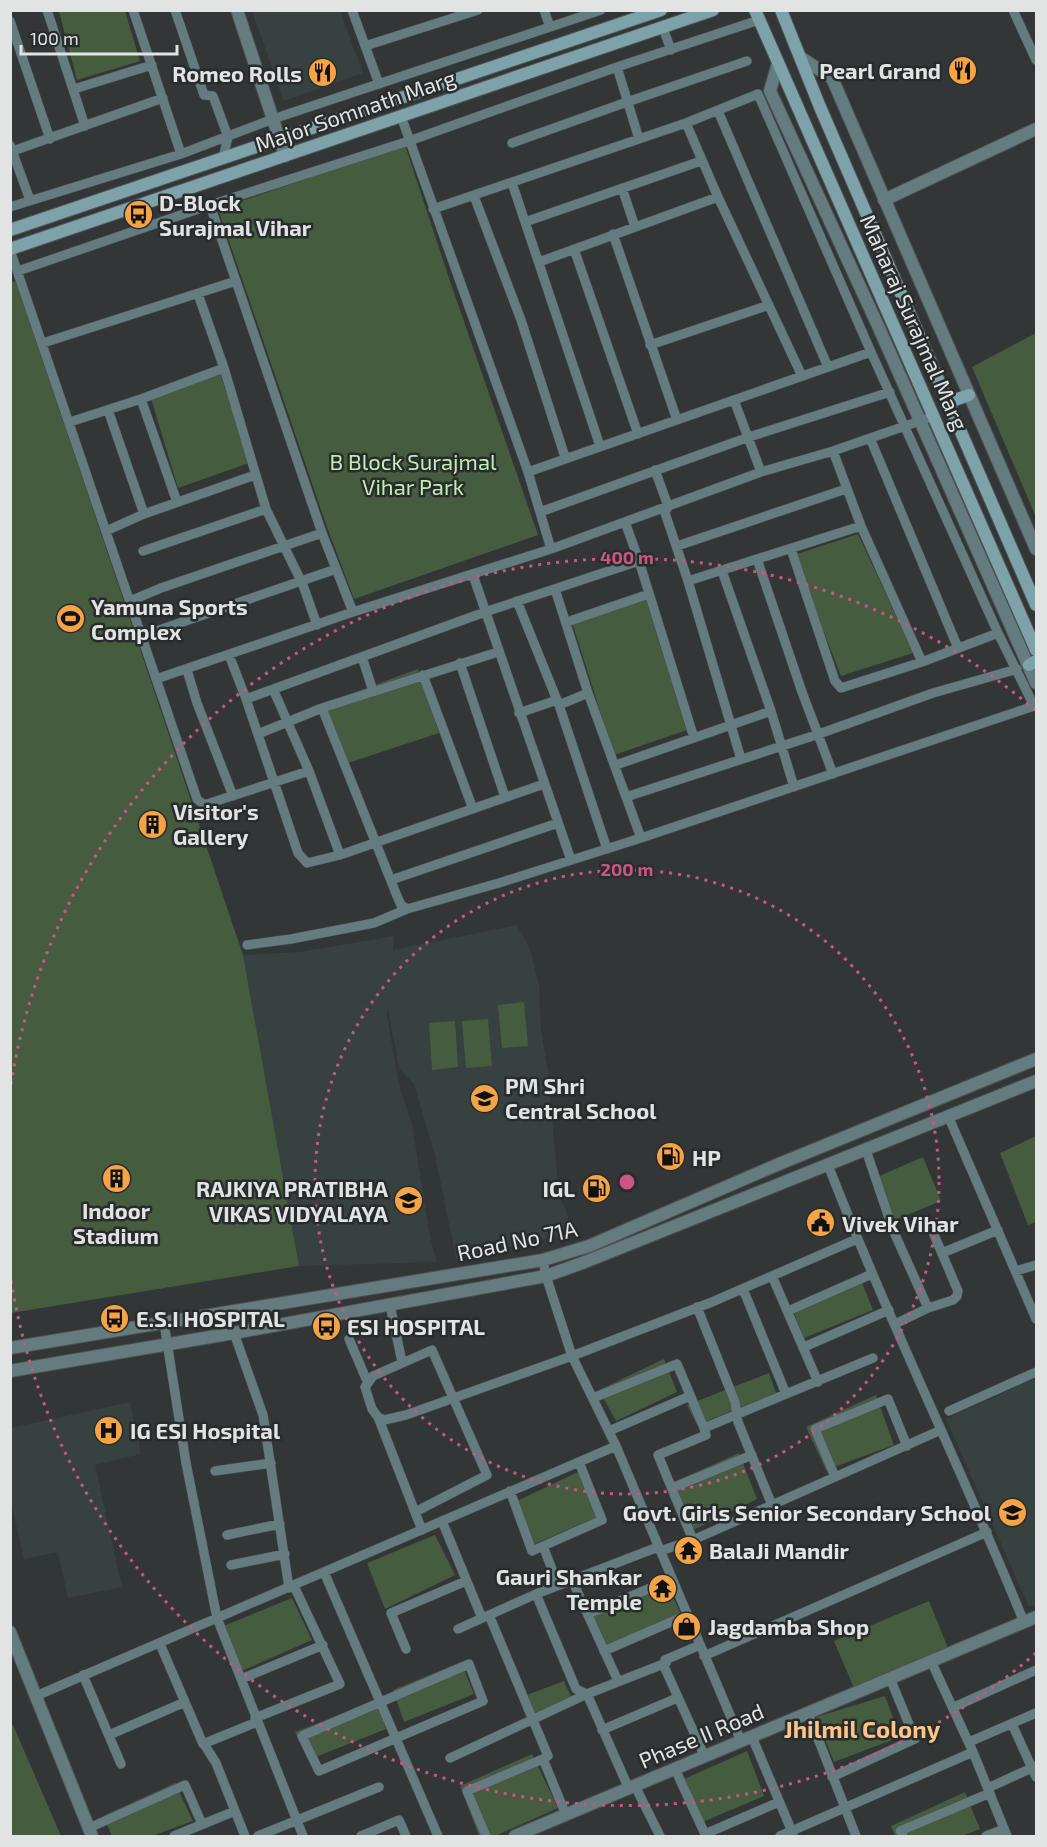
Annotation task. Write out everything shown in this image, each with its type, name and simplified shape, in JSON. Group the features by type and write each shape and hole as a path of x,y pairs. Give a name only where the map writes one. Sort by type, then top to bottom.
{"main road":[{"name":"Major Somnath Marg","path":"10,230 661,10"},
{"name":"Major Somnath Marg","path":"10,249 712,10"},
{"name":"Maharaj Surajmal Marg","path":"781,10 1036,605"},
{"name":"Maharaj Surajmal Marg","path":"757,15 1036,650"},
{"path":"949,402 969,395"}],"street":[{"path":"47,10 85,126"},
{"path":"133,10 181,154"},
{"path":"175,10 204,95 213,96 228,136 223,158"},
{"path":"237,10 285,156"},
{"path":"365,10 353,12 379,84"},
{"path":"365,46 478,10"},
{"path":"544,10 550,27"},
{"path":"10,207 181,154 273,119 601,10"},
{"path":"1013,10 1036,60"},
{"path":"18,271 210,205 409,141 671,50 757,15"},
{"path":"10,21 50,140"},
{"path":"663,28 671,50"},
{"name":"Maharaj Surajmal Marg","path":"800,57 832,78 1036,549"},
{"path":"513,143 747,62"},
{"path":"778,63 770,91 1033,663 1036,683"},
{"path":"74,89 152,64"},
{"path":"617,67 639,139"},
{"path":"247,945 374,923 407,909 641,838 1034,706 998,633 871,352 758,94 686,123 433,209"},
{"path":"30,200 11,150 50,140 163,98"},
{"path":"718,111 828,367"},
{"path":"401,116 528,472 551,549"},
{"path":"686,123 701,161 802,376"},
{"path":"884,200 1036,129"},
{"path":"525,222 701,161"},
{"path":"512,183 600,446"},
{"path":"622,188 636,227"},
{"path":"474,196 521,320 565,458"},
{"path":"539,262 718,197"},
{"path":"210,205 322,533 353,612"},
{"path":"613,234 677,420"},
{"path":"10,249 197,799 202,804 207,804 309,771"},
{"path":"574,249 638,434"},
{"path":"43,343 236,281"},
{"path":"198,294 224,368 267,509 301,581 317,625"},
{"path":"650,345 769,305"},
{"path":"528,472 871,352"},
{"path":"70,422 224,368"},
{"path":"540,512 749,437 890,392"},
{"path":"141,399 177,502"},
{"path":"734,400 761,472"},
{"path":"108,410 144,514"},
{"path":"156,680 353,612 551,549 761,472 832,451 934,416"},
{"path":"870,438 958,648"},
{"path":"832,451 861,526 922,662"},
{"path":"655,470 668,506 665,513 688,581 741,759"},
{"path":"106,531 144,514 255,475"},
{"path":"677,546 846,489"},
{"path":"143,551 267,509"},
{"path":"625,522 694,738"},
{"path":"688,581 861,526"},
{"path":"130,601 161,588 322,533"},
{"path":"791,549 837,686 841,688 922,662 998,633"},
{"path":"757,559 802,692 833,774"},
{"path":"246,699 516,601 639,561"},
{"path":"142,636 336,569"},
{"path":"722,571 771,711 794,787"},
{"path":"473,575 571,860"},
{"path":"555,590 588,693 641,838"},
{"path":"567,622 649,594"},
{"path":"516,601 558,702 607,849"},
{"path":"258,734 322,708 498,652"},
{"path":"229,655 301,857 307,863 340,855 544,784"},
{"path":"362,657 373,691"},
{"path":"459,663 505,797"},
{"path":"626,797 819,734 933,693 1017,669"},
{"path":"187,670 232,796"},
{"path":"423,675 473,809"},
{"path":"273,689 309,771 340,855"},
{"path":"519,712 588,693"},
{"path":"322,708 374,842 401,905 407,909"},
{"path":"616,765 771,711"},
{"path":"391,880 558,823"},
{"name":"Road No 71A","path":"10,1348 543,1260 589,1246 779,1164 1036,1059"},
{"name":"Road No 71A","path":"10,1371 546,1276 949,1118 1036,1081"},
{"path":"949,1118 1036,1318"},
{"path":"866,1150 893,1230 928,1308"},
{"path":"828,1165 856,1239 987,1532 1024,1622"},
{"path":"895,1324 928,1308 944,1304 957,1296 958,1291 929,1223"},
{"path":"942,1253 998,1230"},
{"path":"378,1417 384,1420 406,1415 572,1356 743,1289 856,1239"},
{"path":"543,1260 572,1356 616,1446 704,1656 793,1834"},
{"path":"1016,1271 1036,1265"},
{"path":"788,1311 872,1274"},
{"path":"772,1276 818,1382"},
{"path":"743,1289 786,1394"},
{"path":"390,1305 402,1362"},
{"path":"698,1307 735,1402 738,1422 772,1505"},
{"path":"804,1347 889,1310"},
{"path":"164,1323 186,1463 217,1618 303,1836"},
{"path":"204,1744 340,1684 323,1645 292,1587 263,1415 234,1333"},
{"path":"350,1339 367,1381"},
{"path":"415,1512 487,1475 432,1350 373,1376 367,1381 365,1387 422,1530"},
{"path":"704,1428 873,1358"},
{"path":"593,1398 677,1364 706,1435 658,1455 693,1540"},
{"path":"949,1411 1036,1372"},
{"path":"609,1431 690,1395"},
{"path":"835,1477 815,1429 888,1399 907,1446"},
{"path":"458,1629 558,1585 659,1549 693,1540 941,1430"},
{"path":"36,1696 616,1446"},
{"path":"672,1488 752,1455"},
{"path":"510,1491 532,1551 602,1520 579,1462"},
{"path":"215,1472 271,1463"},
{"path":"442,1521 466,1581 486,1617 548,1756 467,1791 486,1836"},
{"path":"227,1535 280,1524"},
{"path":"704,1656 987,1532"},
{"path":"543,1546 558,1585"},
{"path":"231,1565 285,1554"},
{"path":"324,1572 438,1836"},
{"path":"588,1614 672,1579"},
{"path":"572,1580 618,1681"},
{"path":"406,1649 391,1613 466,1581"},
{"path":"536,1594 576,1689 587,1695 602,1730 660,1836"},
{"path":"604,1651 687,1615"},
{"name":"Phase II Road","path":"515,1836 1036,1617"},
{"path":"10,1632 90,1832 185,1785 202,1824"},
{"path":"160,1644 204,1744 216,1763 244,1836"},
{"path":"240,1679 323,1645"},
{"path":"450,1758 618,1681 666,1663 665,1660 700,1645"},
{"path":"932,1661 969,1742 1005,1833 986,1836"},
{"path":"469,1664 483,1701 319,1771 302,1736 381,1702 469,1664"},
{"path":"663,1664 705,1756"},
{"path":"954,1707 1036,1670"},
{"path":"83,1675 122,1764"},
{"path":"832,1777 915,1739 890,1678"},
{"path":"602,1730 677,1698"},
{"path":"109,1735 185,1702"},
{"path":"808,1713 856,1836"},
{"path":"969,1742 1036,1713"},
{"path":"903,1836 900,1831 1035,1770 1012,1724"},
{"path":"780,1836 793,1834 844,1808 973,1752"},
{"path":"543,1759 566,1815"},
{"path":"675,1769 705,1834 779,1802"},
{"path":"258,1836 277,1833 297,1820 379,1787"},
{"path":"174,1836 235,1811"},
{"path":"361,1836 399,1820 406,1836"}],"shaded area":[{"path":"252,11 340,11 363,73 284,101"},
{"path":"517,925 530,949 539,985 541,1031 548,1072 559,1196 566,1210 571,1233 456,1259 435,1155 414,1084 399,1069 388,1007 387,1015 399,1085 412,1124 430,1237 437,1262 299,1266 243,955 300,952 394,936 393,950"},
{"name":"Govt. Girls Senior Secondary School","path":"1036,1378 1036,1604 1029,1607 946,1419"},
{"path":"130,1402 141,1454 95,1465 122,1587 68,1598 58,1552 24,1559 11,1507 11,1428"}],"green space":[{"path":"59,11 125,11 140,61 77,80"},
{"name":"B Block Surajmal Vihar Park","path":"405,145 538,535 354,599 218,209"},
{"name":"Yamuna Sports Complex","path":"16,281 243,955 299,1266 11,1313 10,283"},
{"path":"1036,333 1036,517 972,367"},
{"path":"218,367 249,463 178,488 149,392"},
{"path":"858,534 913,653 841,676 794,555"},
{"path":"646,600 687,730 614,755 572,622"},
{"path":"418,669 439,733 342,765 323,704"},
{"path":"524,1002 528,1046 502,1048 498,1005"},
{"path":"488,1019 492,1066 466,1068 462,1021"},
{"path":"455,1021 458,1067 432,1070 429,1023"},
{"path":"1036,1136 1036,1222 1028,1225 1000,1153"},
{"path":"923,1157 941,1201 895,1220 877,1177"},
{"path":"860,1278 873,1310 804,1338 791,1306"},
{"path":"664,1359 677,1392 616,1421 599,1390"},
{"path":"769,1373 776,1393 697,1425 687,1405"},
{"path":"876,1395 894,1445 826,1470 806,1427"},
{"path":"739,1453 757,1499 687,1533 667,1485"},
{"path":"578,1472 597,1517 534,1544 517,1501"},
{"path":"435,1535 455,1575 385,1609 367,1563"},
{"path":"662,1586 672,1595 681,1614 605,1647 592,1615"},
{"path":"292,1598 312,1640 237,1673 219,1628"},
{"path":"929,1601 948,1648 854,1688 834,1641"},
{"path":"461,1662 474,1694 404,1722 393,1690"},
{"path":"564,1681 573,1701 537,1717 527,1695"},
{"path":"885,1696 900,1737 834,1762 816,1717"},
{"path":"377,1700 386,1729 308,1760 295,1732"},
{"path":"13,1725 61,1836 11,1836 10,1726"},
{"path":"747,1751 764,1796 700,1823 682,1780"},
{"path":"532,1754 558,1808 495,1836 479,1836 460,1786"},
{"path":"175,1783 193,1821 152,1836 112,1836 103,1816"},
{"path":"965,1792 980,1829 962,1836 895,1836 891,1826"}],"place":[{"name":"Pearl Grand","path":"962,70"},
{"name":"Romeo Rolls","path":"323,73"},
{"name":"D-Block Surajmal Vihar","path":"138,215"},
{"name":"Yamuna Sports Complex","path":"70,619"},
{"name":"Visitor's Gallery","path":"152,824"},
{"name":"PM Shri Central School","path":"484,1098"},
{"name":"HP","path":"671,1157"},
{"name":"Indoor Stadium","path":"116,1178"},
{"name":"IGL","path":"596,1188"},
{"name":"RAJKIYA PRATIBHA VIKAS VIDYALAYA","path":"409,1201"},
{"name":"Vivek Vihar","path":"821,1223"},
{"name":"E.S.I HOSPITAL","path":"115,1318"},
{"name":"ESI HOSPITAL","path":"326,1326"},
{"name":"IG ESI Hospital","path":"109,1430"},
{"name":"Govt. Girls Senior Secondary School","path":"1012,1512"},
{"name":"BalaJi Mandir","path":"688,1550"},
{"name":"Gauri Shankar Temple","path":"663,1589"},
{"name":"Jagdamba Shop","path":"687,1626"}],"district":[{"name":"Jhilmil Colony","path":"862,1728"}]}
